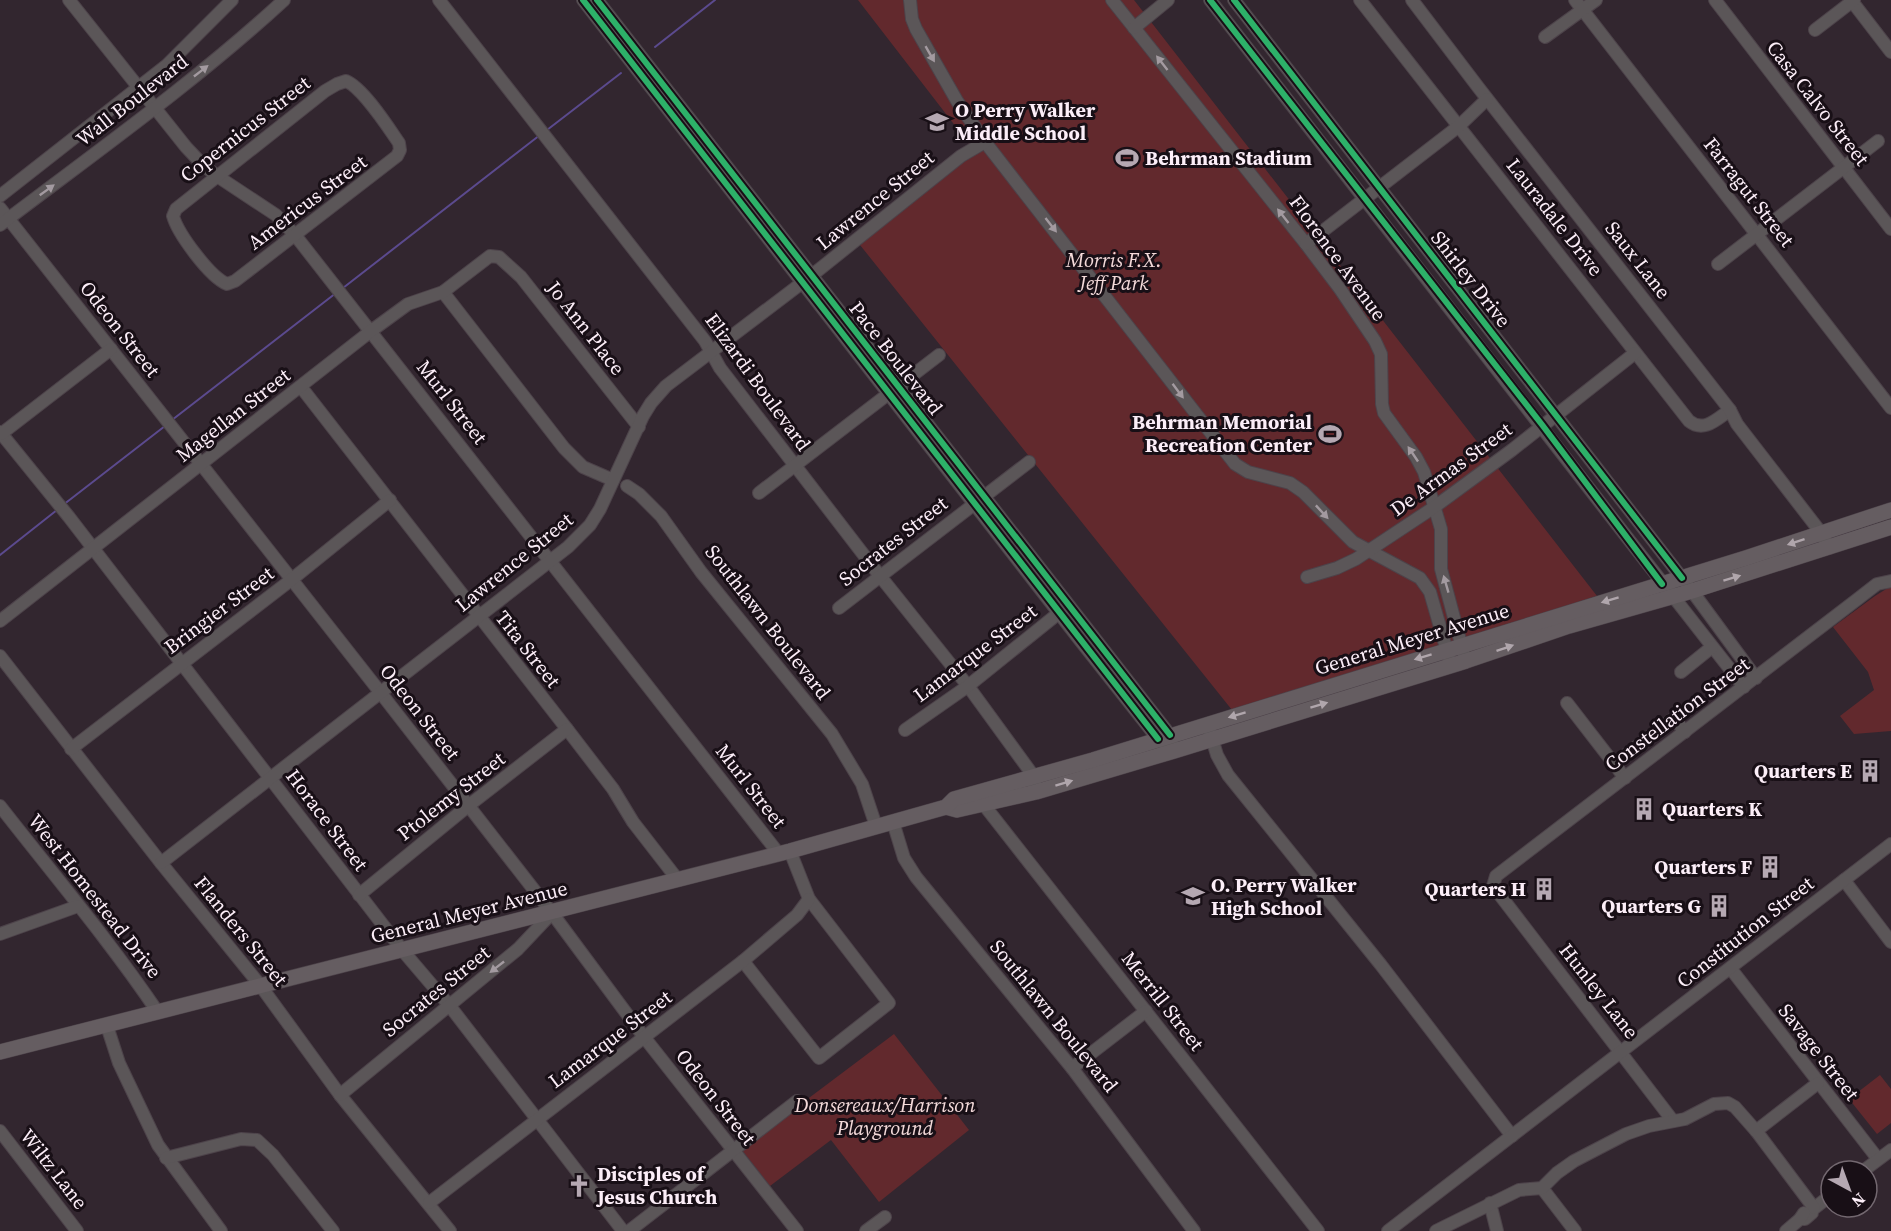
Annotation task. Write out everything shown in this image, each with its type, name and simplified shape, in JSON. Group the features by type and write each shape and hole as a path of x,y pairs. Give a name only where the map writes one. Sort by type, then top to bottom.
{"main road":[{"name":"General Meyer Avenue","path":"0,1052 785,853 946,807 957,810 983,798 1035,785 1167,742 1210,731 1456,655 1662,584 1891,510"},
{"name":"General Meyer Avenue","path":"1456,655 1692,591 1891,527"}],"street":[{"name":"Murl Street","path":"69,0 154,108 202,164 276,215 295,235 550,560 785,853 809,899 889,1003 819,1058 743,961"},
{"name":"Wall Boulevard","path":"0,196 167,65 232,0"},
{"name":"Elizardi Boulevard","path":"439,0 705,341 709,352 795,466 968,686 1035,785"},
{"name":"Pace Boulevard","path":"583,0 626,46 1167,742"},
{"name":"Pace Boulevard","path":"597,0 626,46"},
{"path":"910,0 912,19 916,29 957,100 985,141 1235,464 1248,472 1290,483 1304,492 1353,542 1420,579 1430,592 1456,655"},
{"path":"1112,0 1134,28 1168,0"},
{"name":"Shirley Drive","path":"1210,0 1744,687"},
{"name":"Shirley Drive","path":"1234,0 1682,578 1756,678"},
{"name":"Lauradale Drive","path":"1360,0 1689,421 1695,426 1711,423 1730,410"},
{"name":"Saux Lane","path":"1412,0 1730,410 1737,424 1822,534 1829,548"},
{"path":"1545,37 1579,5 1596,0"},
{"name":"Casa Calvo Street","path":"1715,0 1891,230"},
{"path":"1815,30 1853,1 1891,52"},
{"name":"Wall Boulevard","path":"5,222 226,51 276,3"},
{"name":"Farragut Street","path":"1579,5 1891,408"},
{"name":"Florence Avenue","path":"1134,28 1306,244 1375,341 1381,354 1384,413 1424,472 1440,529 1442,569 1456,655"},
{"name":"Americus Street","path":"227,284 235,281 393,160 399,152 399,143 373,106 352,84 346,81"},
{"name":"Copernicus Street","path":"227,284 211,272 179,230 173,215 181,204 325,91 346,81"},
{"path":"1306,244 1459,126 1487,99"},
{"name":"Lawrence Street","path":"161,863 568,547 590,525 651,403 666,386 807,279 962,156 985,141"},
{"path":"1718,264 1878,141"},
{"name":"Odeon Street","path":"0,208 5,222 164,416 552,913 644,1037 797,1231"},
{"name":"Magellan Street","path":"0,621 408,304 443,292 490,256 499,257"},
{"name":"Jo Ann Place","path":"499,257 526,284 639,427"},
{"path":"443,292 564,448 583,467 613,480"},
{"path":"1,433 111,349"},
{"name":"De Armas Street","path":"1306,577 1337,568 1370,550 1433,508 1543,426 1635,353"},
{"path":"759,493 939,355"},
{"name":"Tita Street","path":"301,387 613,789 633,822 678,880"},
{"name":"Horace Street","path":"1,433 69,517 359,895 449,1005 623,1231"},
{"name":"Socrates Street","path":"838,608 1029,462"},
{"name":"Southlawn Boulevard","path":"627,486 639,494 661,516 701,572 832,734 862,784 876,826"},
{"name":"Bringier Street","path":"71,749 291,580 390,500"},
{"name":"Constellation Street","path":"1493,886 1496,876 1877,584 1891,581"},
{"name":"Lamarque Street","path":"905,730 968,686 1063,609"},
{"path":"1681,672 1712,646"},
{"name":"Flanders Street","path":"0,656 161,863 260,985 340,1095 450,1231"},
{"path":"1567,703 1625,778"},
{"path":"1614,764 1671,720 1677,722 1685,732"},
{"name":"Ptolemy Street","path":"359,895 567,729"},
{"path":"1210,731 1222,766 1228,775 1375,957 1512,1136"},
{"name":"Merrill Street","path":"983,798 1318,1231"},
{"name":"West Homestead Drive","path":"0,806 116,951 158,1011"},
{"name":"Southlawn Boulevard","path":"893,822 904,858 916,877 1072,1068 1194,1231"},
{"name":"Constitution Street","path":"1388,1231 1891,844"},
{"path":"1844,880 1891,942"},
{"name":"Hunley Lane","path":"1493,886 1673,1121"},
{"name":"Lamarque Street","path":"429,1203 743,961 797,915 809,899"},
{"path":"0,934 78,906"},
{"name":"Socrates Street","path":"340,1095 518,949 552,913"},
{"name":"Savage Street","path":"1731,969 1878,1159"},
{"path":"1072,1068 1146,1011"},
{"path":"107,1026 119,1063 133,1095 166,1158 221,1231"},
{"path":"1756,1131 1818,1083"},
{"path":"629,1231 797,1101"},
{"path":"1436,1231 1456,1227 1490,1203 1519,1190 1542,1188 1574,1161 1626,1134 1648,1126 1685,1119 1714,1104 1728,1103 1735,1107 1756,1131 1813,1209"},
{"name":"Wiltz Lane","path":"0,1131 77,1231"},
{"path":"166,1158 241,1139 257,1140 273,1155 333,1231"},
{"path":"1878,1159 1891,1150"},
{"path":"1542,1188 1575,1231"},
{"path":"1490,1203 1497,1231"},
{"path":"1786,1231 1800,1219 1805,1219 1819,1204"},
{"path":"866,1231 885,1217"}],"green space":[{"name":"Morris F.X. Jeff Park","path":"858,0 1134,0 1597,596 1236,715 856,240 973,149"},
{"path":"1891,586 1891,731 1854,734 1840,716 1874,690 1868,672 1833,627"},
{"name":"Donsereaux/Harrison Playground","path":"894,1034 969,1130 879,1202 831,1140 770,1186 741,1149"},
{"path":"1880,1075 1891,1089 1891,1123 1877,1134 1849,1099"}],"waterway":[{"path":"655,47 715,0"},
{"path":"547,130 621,73"},
{"path":"343,288 540,135"},
{"path":"172,420 336,293"},
{"path":"63,505 165,426"},
{"path":"0,555 57,510"}],"cycle path":[{"path":"583,0 1158,739"},
{"path":"597,0 1170,735"},
{"path":"1210,0 1543,426 1662,584"},
{"path":"1234,0 1682,578"}],"place":[{"name":"O Perry Walker Middle School","path":"937,122"},
{"name":"Behrman Stadium","path":"1127,158"},
{"name":"Behrman Memorial Recreation Center","path":"1330,434"},
{"name":"Quarters E","path":"1870,771"},
{"name":"Quarters K","path":"1644,809"},
{"name":"Quarters F","path":"1770,867"},
{"name":"Quarters H","path":"1544,889"},
{"name":"O. Perry Walker High School","path":"1193,896"},
{"name":"Quarters G","path":"1719,906"},
{"name":"Disciples of Jesus Church","path":"579,1186"}]}
